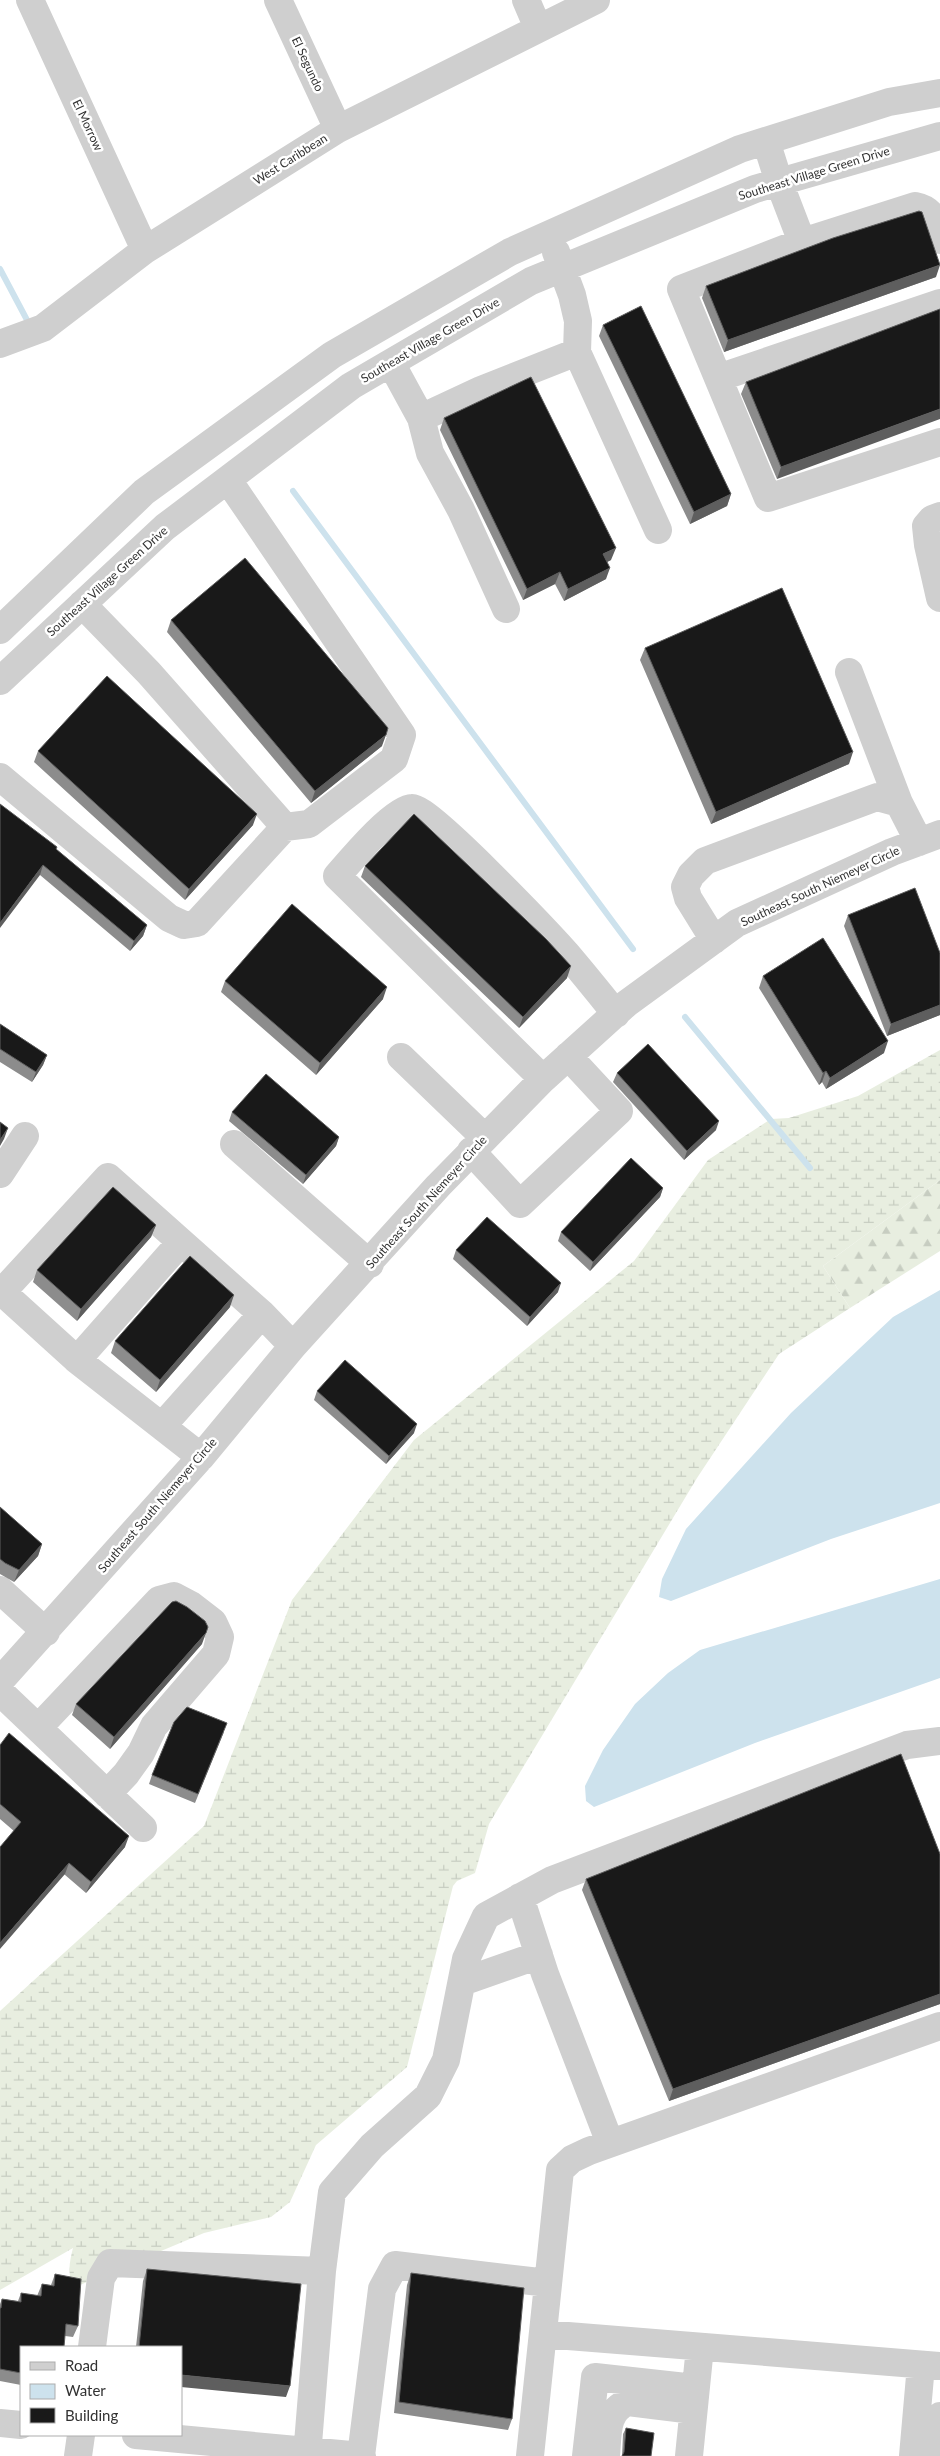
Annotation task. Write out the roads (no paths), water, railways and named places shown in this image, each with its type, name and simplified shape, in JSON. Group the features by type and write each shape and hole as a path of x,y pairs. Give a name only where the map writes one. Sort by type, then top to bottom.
{"street":[{"name":"El Morrow","path":"30,0 145,250"},
{"name":"El Segundo","path":"278,0 338,129"},
{"path":"526,0 538,28"},
{"name":"West Caribbean","path":"0,344 43,328 145,250 338,129 596,0"},
{"path":"0,630 144,492 332,356 510,252 740,149 889,102 940,93"},
{"name":"Southeast Village Green Drive","path":"3,673 166,527 351,386 531,281 755,189 940,136"},
{"path":"766,141 779,182 802,242"},
{"path":"940,240 933,214 926,208 915,206 802,242 681,289 768,498 940,442"},
{"path":"550,234 578,321 577,352 658,530"},
{"path":"718,378 940,304"},
{"path":"421,418 481,390 577,352"},
{"path":"391,363 421,418 430,454 461,510 506,609"},
{"path":"0,776 169,918 184,925 197,923 285,827 309,824 394,759 402,735 228,480"},
{"path":"940,516 932,519 926,526 928,545 940,598"},
{"path":"82,604 149,673 285,827"},
{"path":"848,672 899,803 930,838"},
{"path":"714,940 688,898 685,887 691,875 705,861 877,797 899,803"},
{"path":"543,1079 337,876 393,816 411,807 421,810 449,834 565,951 616,1014"},
{"name":"Southeast South Niemeyer Circle","path":"1,1681 201,1457 293,1346 370,1264 477,1144 568,1056 626,1004 737,923 892,852 930,838"},
{"path":"401,1057 477,1144 520,1204 619,1111 568,1056"},
{"path":"0,1174 25,1136"},
{"path":"234,1144 370,1264"},
{"path":"201,1457 163,1425 77,1360 2,1292 108,1177 262,1314 293,1346"},
{"path":"77,1360 182,1242"},
{"path":"163,1425 262,1314"},
{"path":"0,1590 46,1632"},
{"path":"38,1728 158,1600 174,1596 191,1605 213,1622 220,1637 216,1654 154,1726 141,1753 126,1774 107,1794"},
{"path":"1,1681 38,1728 143,1828"},
{"path":"307,2454 322,2271 332,2192 372,2146 428,2096 446,2060 466,1959 486,1916 552,1880 907,1745 940,1741"},
{"path":"520,1897 539,1955 610,2144"},
{"path":"462,1982 539,1955"},
{"path":"530,2456 560,2170 572,2159 610,2144 940,2026"},
{"path":"92,2346 101,2278 110,2263 322,2271"},
{"path":"145,2436 307,2454 361,2456 382,2290 395,2265 548,2283"},
{"path":"543,2334 931,2365 913,2456"},
{"path":"586,2456 595,2377 590,2338"},
{"path":"689,2456 700,2347"},
{"path":"595,2377 694,2399"},
{"path":"606,2456 610,2418 617,2406 628,2402 694,2399"},
{"path":"936,2456 940,2416"},
{"path":"0,2423 20,2424"},
{"path":"78,2456 81,2436"}],"water":[{"path":"940,1290 940,1503 831,1539 671,1601 659,1597 662,1579 686,1529 791,1413 893,1317"},
{"path":"940,1579 940,1678 755,1743 594,1807 586,1801 585,1786 603,1750 635,1704 668,1673 700,1650"}],"waterway":[{"path":"0,269 27,320"},
{"path":"293,491 633,949"},
{"path":"685,1017 810,1168"}]}
